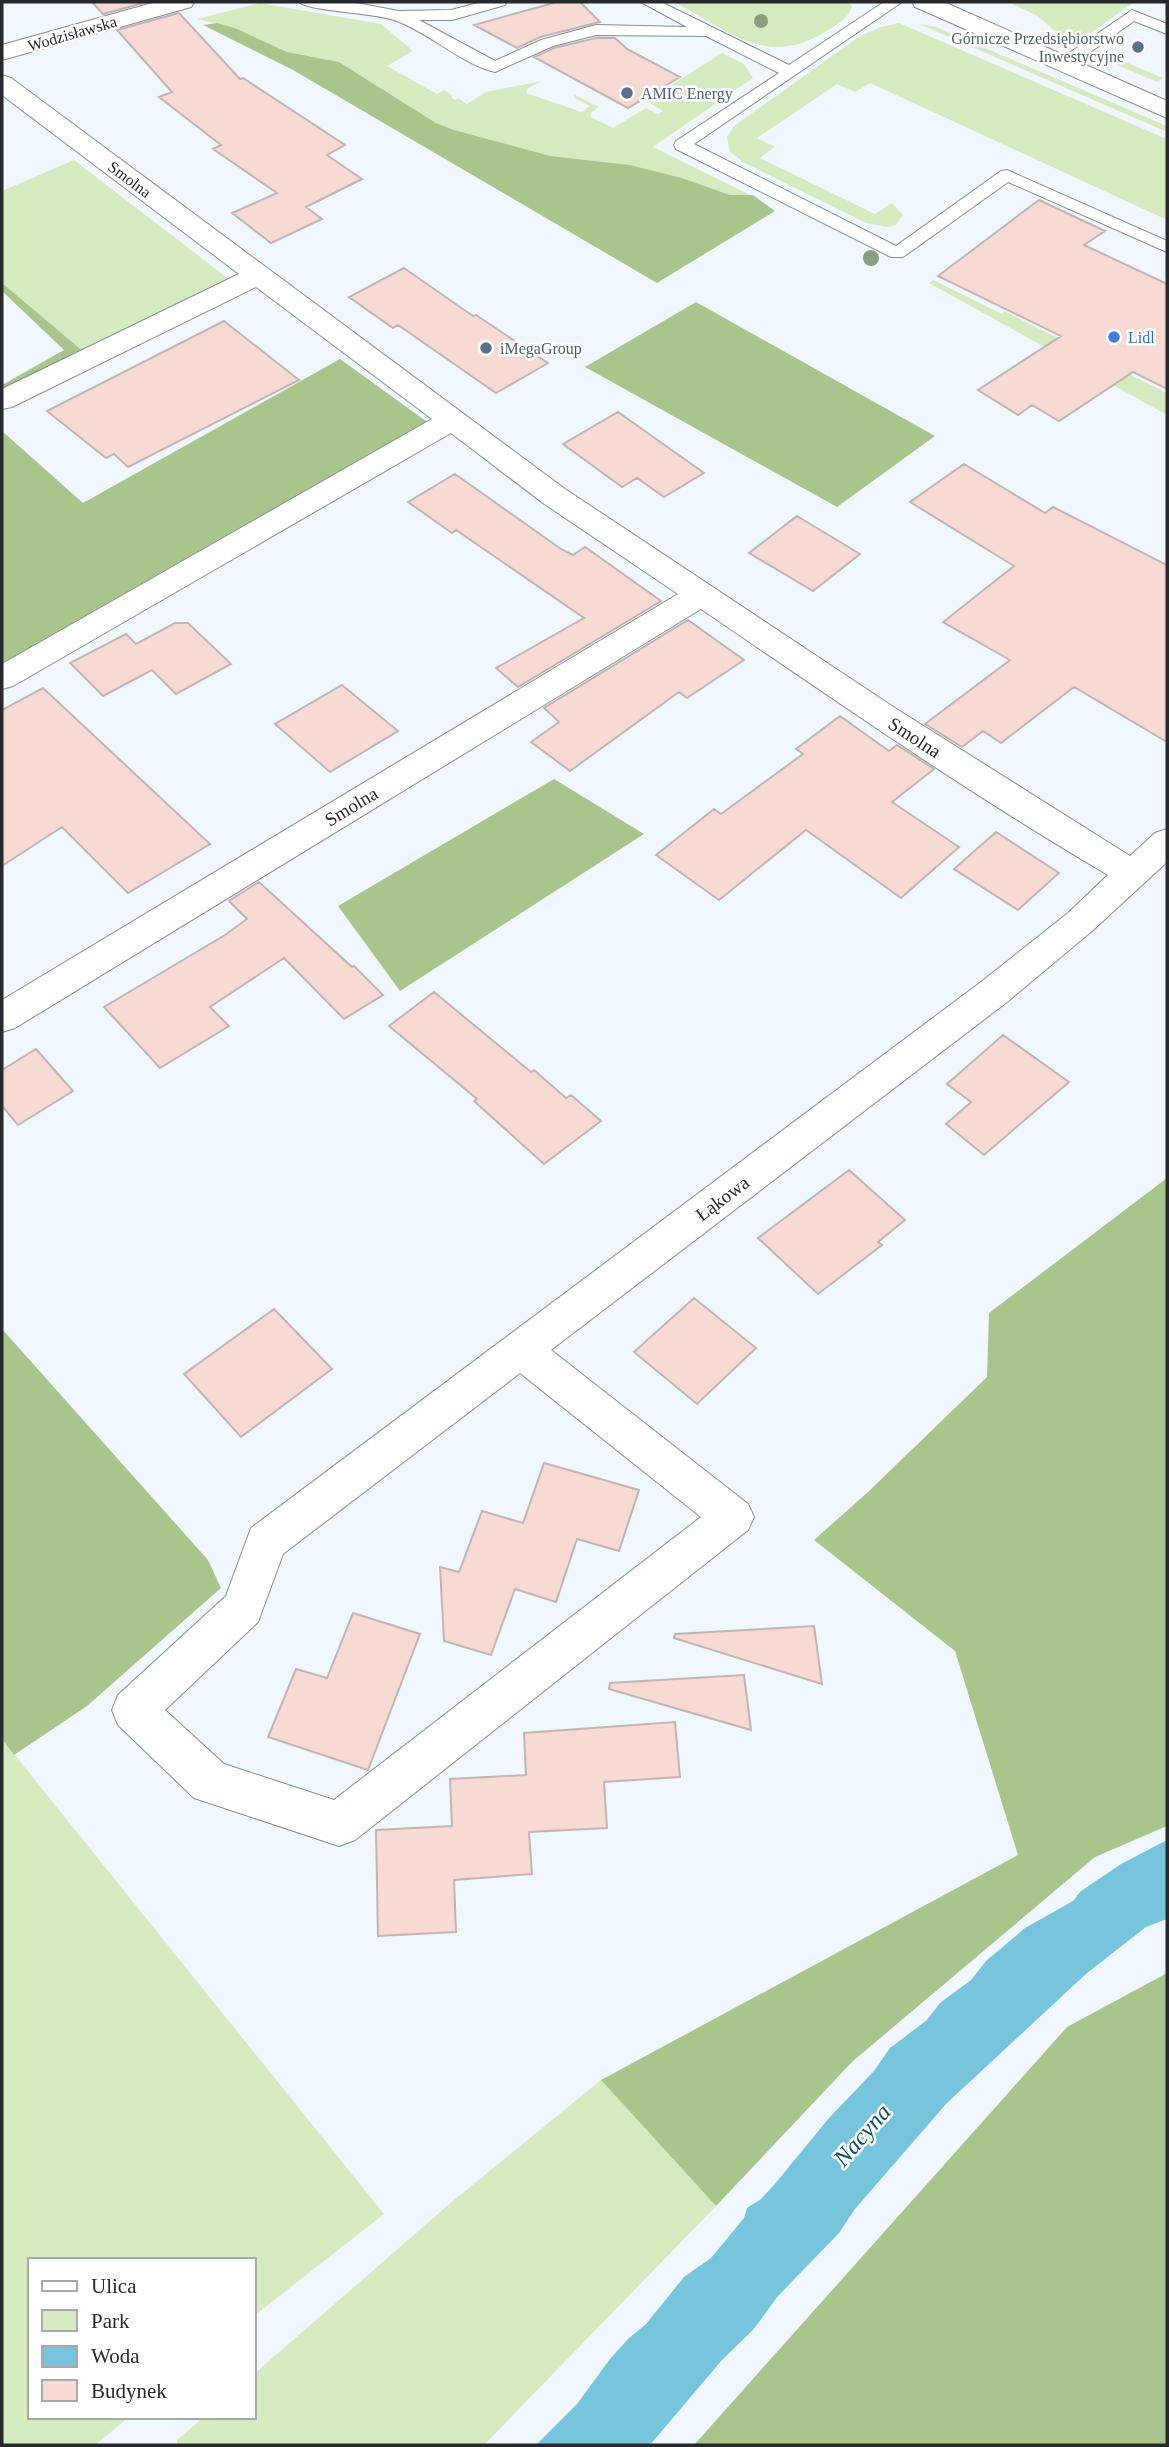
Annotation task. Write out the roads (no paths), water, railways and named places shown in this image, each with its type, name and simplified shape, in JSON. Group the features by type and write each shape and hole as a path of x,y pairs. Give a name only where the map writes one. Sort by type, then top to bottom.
{"street":[{"name":"Wodzisławska","path":"3,51 182,2"},
{"path":"924,2 1062,65 1166,108"},
{"name":"Smolna","path":"2,83 554,496 699,595 1050,824 1134,874"},
{"path":"2,400 258,275"},
{"path":"2,678 452,420"},
{"name":"Smolna","path":"2,1017 699,595"},
{"name":"Łąkowa","path":"521,1350 733,1517 339,1824 210,1782 134,1710 243,1608 266,1542 994,992 1134,874 1167,842"}],"lane":[{"path":"307,2 346,4 399,16 452,15 499,2"},
{"path":"649,2 788,71"},
{"path":"894,2 682,145 897,253 1007,175 1167,247"},
{"path":"1062,65 1132,15 1167,29"},
{"path":"399,16 495,67 547,43 596,30 705,32"}],"water":[{"name":"Nacyna","path":"1167,1840 1167,1919 1146,1927 1087,1973 946,2104 855,2209 839,2233 778,2296 753,2330 722,2360 650,2445 536,2445 577,2404 610,2359 646,2324 684,2277 711,2258 744,2218 747,2208 761,2199 774,2185 829,2118 874,2071 890,2048 927,2020 940,2003 971,1980 986,1961 1025,1928 1073,1901 1081,1891 1121,1864"}],"place":[{"name":"Górnicze Przedsiębiorstwo Inwestycyjne","path":"1138,47"},
{"name":"AMIC Energy","path":"627,93"},
{"name":"Lidl","path":"1114,337"},
{"name":"iMegaGroup","path":"486,348"}]}
